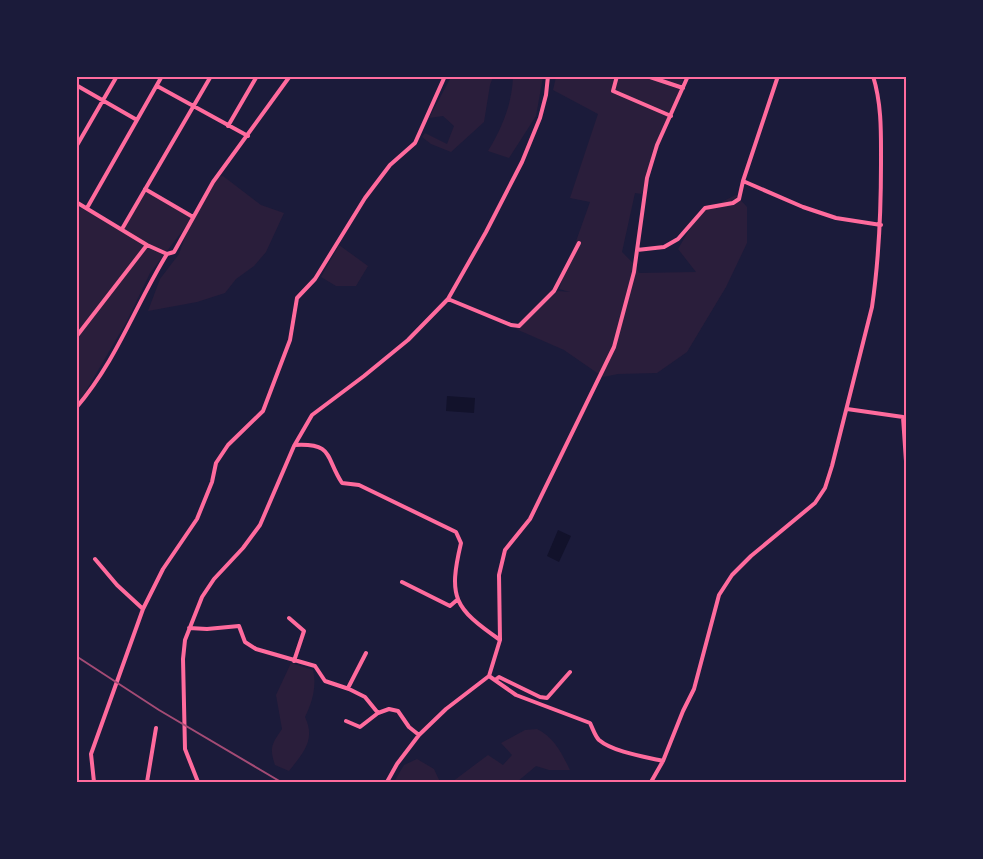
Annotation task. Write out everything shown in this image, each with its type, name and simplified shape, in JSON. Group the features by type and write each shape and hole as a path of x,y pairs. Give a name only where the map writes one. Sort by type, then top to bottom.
{"street":[{"path":"76,147 117,76"},
{"path":"87,208 162,76"},
{"path":"122,229 211,76"},
{"path":"228,126 257,76"},
{"path":"76,202 147,245 167,254 174,252 213,182 290,76"},
{"path":"94,783 91,754 143,609 163,568 197,519 212,482 216,463 228,446 263,411 290,340 297,298 315,279 365,198 390,165 414,143 445,76"},
{"path":"198,783 185,749 183,659 185,640 202,597 214,579 243,548 260,525 294,446 312,415 399,347 448,298 486,232 522,162 540,118 548,76"},
{"path":"617,76 613,91 671,116"},
{"path":"646,76 683,88"},
{"path":"387,783 397,764 419,735 489,676 500,640 499,575 505,550 530,519 614,347 634,272 647,178 657,146 688,76"},
{"path":"637,250 664,247 678,239 705,208 739,199 778,76"},
{"path":"651,783 694,689 719,594 732,574 814,503 825,488 832,466 872,307 881,225 880,97 873,76"},
{"path":"76,85 137,120"},
{"path":"157,86 248,136"},
{"path":"743,181 803,207 836,218 881,225"},
{"path":"145,189 192,217"},
{"path":"448,298 519,326 554,291 579,243"},
{"path":"76,337 147,245"},
{"path":"76,408 92,390 121,344 167,254"},
{"path":"847,409 903,417 906,461"},
{"path":"294,446 313,444 322,448 329,455 342,483 359,486 456,532 461,543 455,570 457,600 481,626 500,640"},
{"path":"95,559 117,585 143,609"},
{"path":"402,582 450,606 457,600"},
{"path":"289,618 304,631 294,661"},
{"path":"189,628 239,626 245,642 256,649 315,666 325,681 348,688 365,697 378,713"},
{"path":"348,688 366,653"},
{"path":"495,680 500,677 540,697 547,698 570,672"},
{"path":"489,676 516,695 566,716 580,718 590,723 595,735 607,745 663,761"},
{"path":"346,721 360,727 378,713 389,709 398,711 409,727 419,735"},
{"path":"147,783 156,728"}],"shaded area":[{"path":"451,77 493,77 484,122 451,152 431,144 422,137 425,133 447,144 454,126 443,116 429,118"},
{"path":"513,77 543,77 536,116 509,158 488,151 505,116 511,97"},
{"path":"556,77 684,77 642,194 635,193 622,252 635,265 639,273 696,272 678,249 699,213 736,195 747,207 747,243 726,287 687,352 657,373 618,374 603,377 564,350 516,329 558,291 570,292 559,289 590,202 570,198 598,114 553,90"},
{"path":"223,176 261,205 284,213 266,252 254,266 236,279 225,293 197,302 148,311 160,279 179,254 191,220 150,273 127,321 77,403 77,206 121,229 131,213 136,210 135,207 145,191 192,217 218,177"},
{"path":"339,245 368,266 356,286 336,286 321,277"},
{"path":"447,396 475,398 474,413 446,411"},
{"path":"558,530 571,536 559,562 547,556"},
{"path":"291,663 313,670 314,688 305,717 309,733 306,746 289,771 275,765 272,750 282,729 276,695"},
{"path":"537,729 553,741 570,770 549,770 536,766 517,782 452,782 488,755 503,765 512,755 501,743 525,730"},
{"path":"417,759 434,769 440,782 394,782 404,765"}],"railway":[{"path":"76,656 159,710 281,782"}]}
